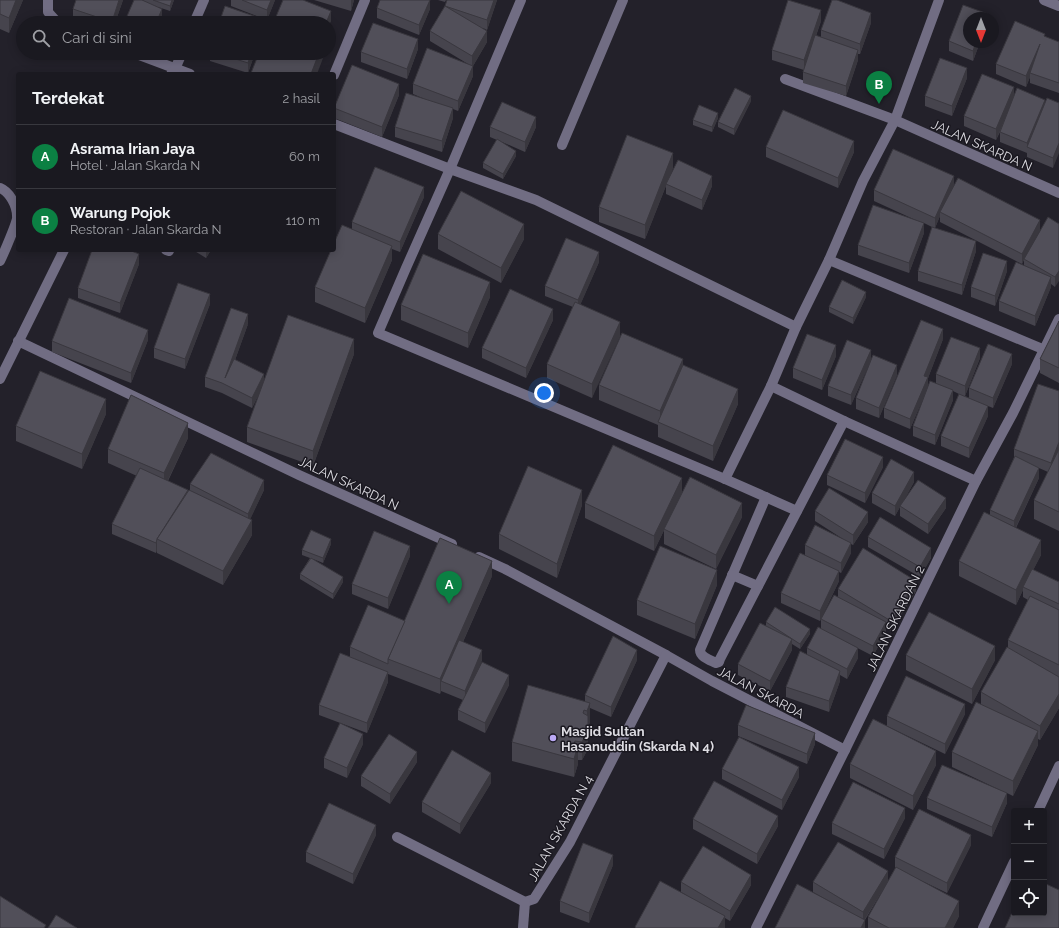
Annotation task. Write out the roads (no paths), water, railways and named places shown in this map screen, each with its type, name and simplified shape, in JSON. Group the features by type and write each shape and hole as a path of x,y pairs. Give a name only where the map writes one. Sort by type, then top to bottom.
{"street":[{"path":"48,0 48,12 52,16"},
{"path":"197,16 204,0"},
{"path":"335,72 365,0"},
{"path":"521,0 450,169 378,333 725,479 797,512"},
{"path":"562,145 623,0"},
{"path":"725,479 829,260 863,180 895,120 939,0"},
{"path":"1044,0 1059,6"},
{"path":"149,60 173,71 178,60"},
{"name":"JALAN SKARDA N","path":"785,79 895,120 1059,193"},
{"path":"336,125 450,169 536,200 796,327"},
{"path":"0,188 4,189 14,202 16,210"},
{"path":"0,261 16,223"},
{"path":"0,379 63,252"},
{"path":"829,260 1045,350"},
{"name":"JALAN SKARDAN 2","path":"756,928 845,750 976,481 1014,413 1059,319"},
{"name":"JALAN SKARDA N","path":"18,341 299,474 505,568 666,655"},
{"path":"770,386 976,481"},
{"path":"766,497 700,650 702,655 716,662 719,662 844,421"},
{"path":"732,575 758,586"},
{"name":"JALAN SKARDA","path":"666,655 712,681 845,750"},
{"name":"JALAN SKARDA N 4","path":"525,902 534,900 570,842 666,655"},
{"path":"1039,808 1059,766"},
{"path":"397,837 525,902 523,928"},
{"path":"983,928 1011,868"}],"place":[{"name":"Warung Pojok","path":"879,104"},
{"name":"Asrama Irian Jaya","path":"449,604"},
{"name":"Masjid Sultan Hasanuddin (Skarda N 4)","path":"553,738"}]}
